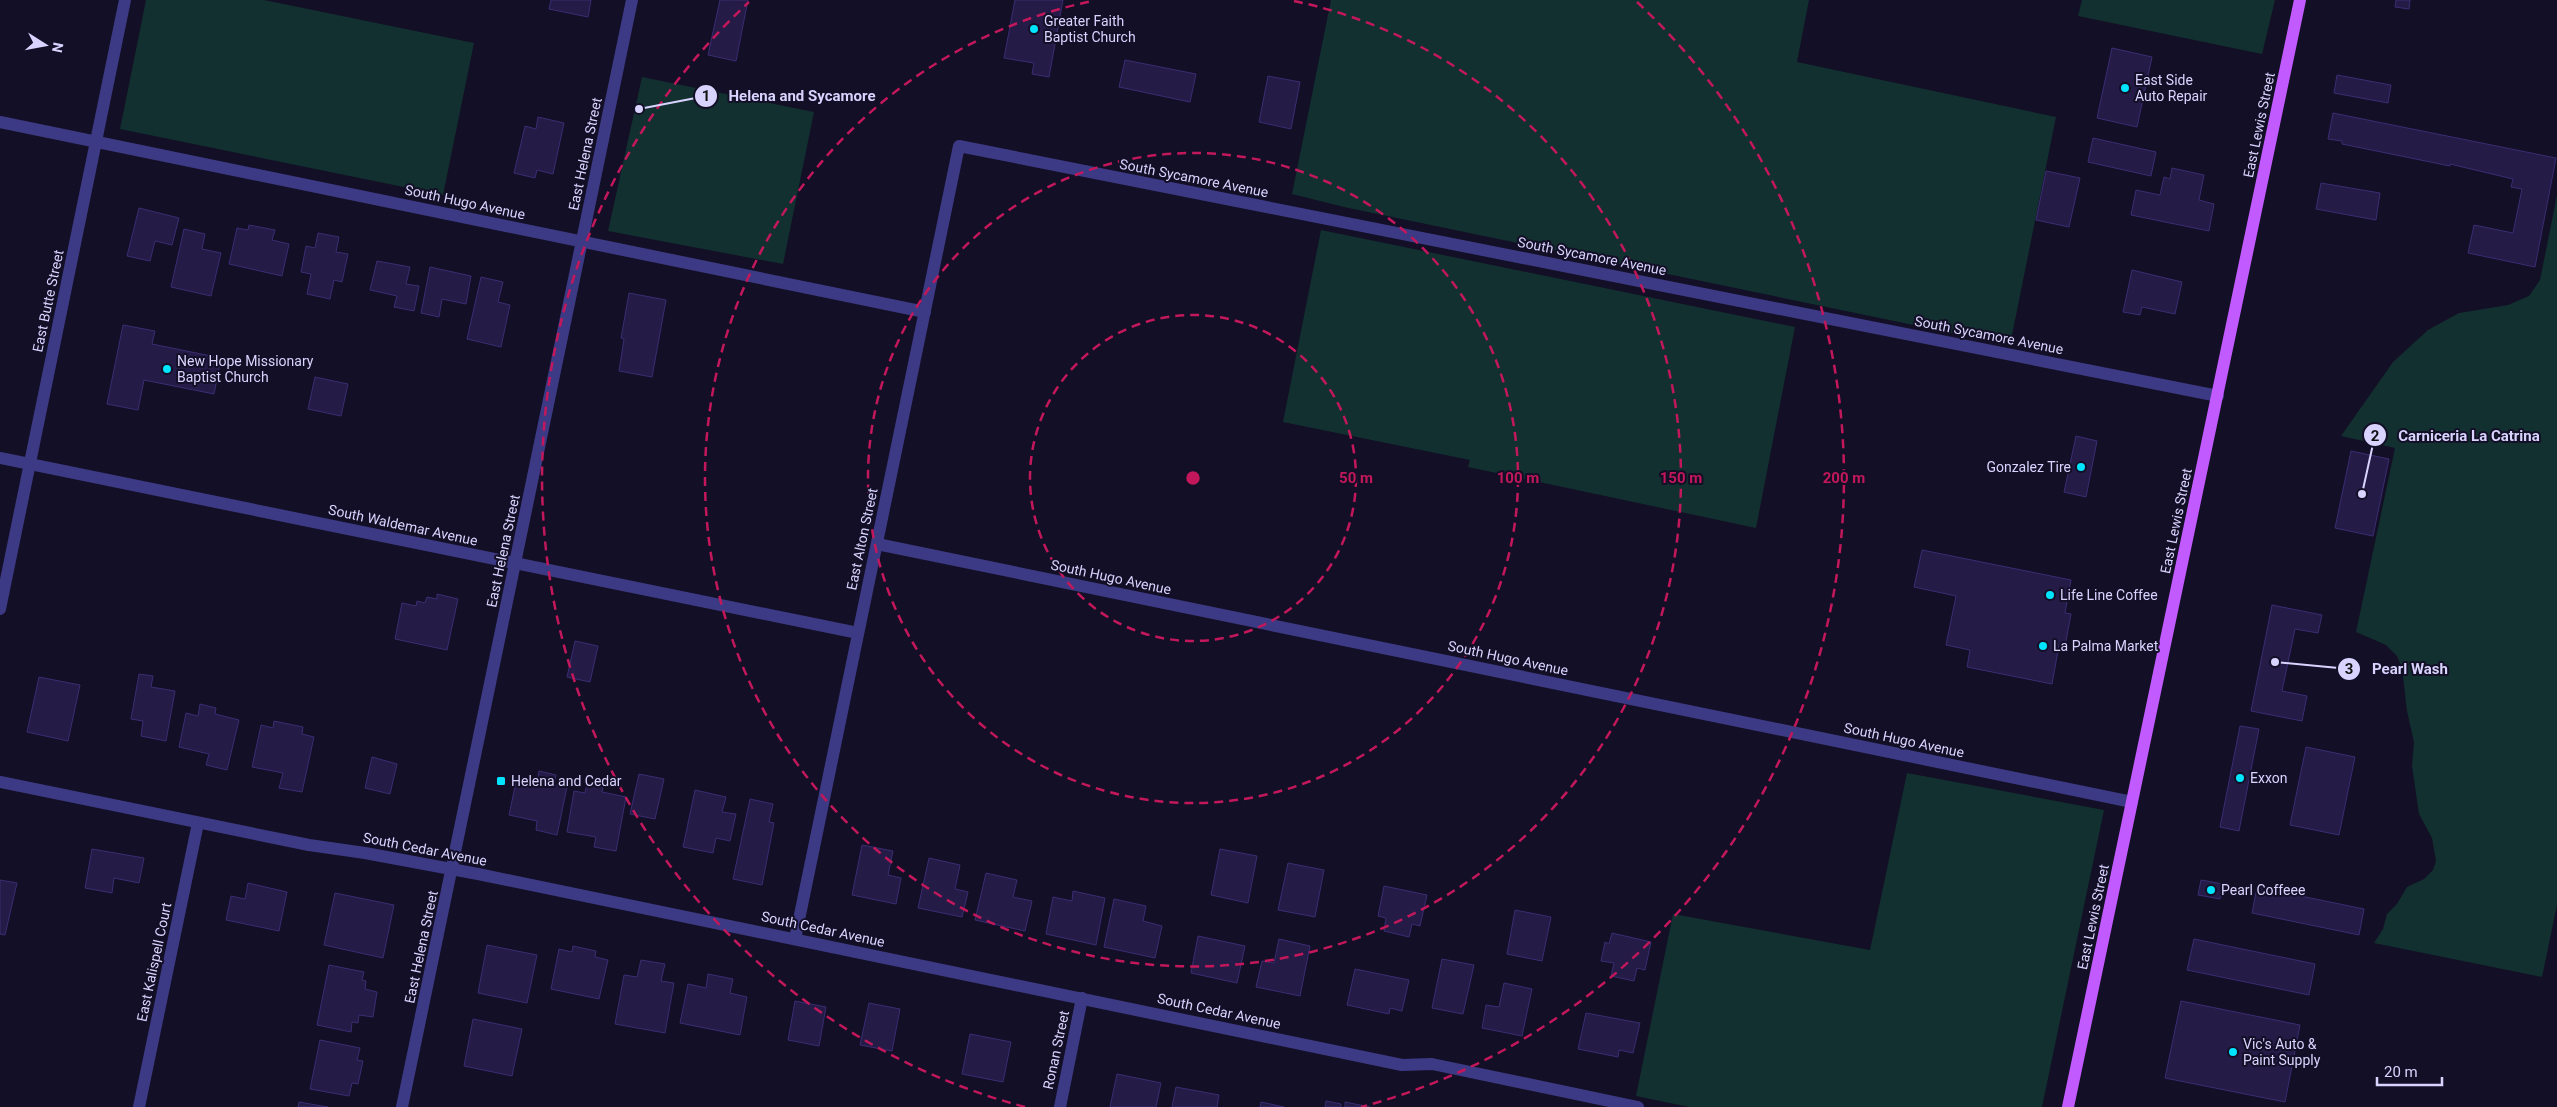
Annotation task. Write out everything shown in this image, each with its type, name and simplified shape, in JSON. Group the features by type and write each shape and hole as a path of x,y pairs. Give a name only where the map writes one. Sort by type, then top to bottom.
{"main road":[{"name":"East Lewis Street","path":"2068,1107 2300,0"}],"street":[{"name":"East Butte Street","path":"0,609 125,0"},
{"name":"East Helena Street","path":"402,1107 632,0"},
{"name":"South Hugo Avenue","path":"0,122 925,312"},
{"name":"South Sycamore Avenue","path":"959,146 2218,396"},
{"name":"East Alton Street","path":"795,939 959,146"},
{"name":"South Waldemar Avenue","path":"0,458 858,633"},
{"name":"South Hugo Avenue","path":"877,544 2132,802"},
{"name":"South Cedar Avenue","path":"0,782 309,845 365,853 795,939 1402,1065 1432,1064 1638,1107"},
{"name":"East Kalispell Court","path":"139,1107 198,823"},
{"name":"Ronan Street","path":"1060,1107 1082,998"}],"green space":[{"path":"146,0 264,0 474,43 443,195 120,129"},
{"path":"1331,0 1809,0 1797,62 2056,117 2010,345 1344,207 1292,194"},
{"path":"2082,0 2275,0 2262,54 2078,16"},
{"path":"642,77 814,112 783,264 608,231"},
{"path":"2557,195 2557,905 2542,977 2374,943 2383,929 2387,914 2397,904 2407,887 2424,879 2433,870 2436,861 2432,838 2419,814 2412,766 2414,742 2407,711 2402,668 2397,656 2386,645 2356,632 2395,448 2341,436 2393,362 2428,330 2459,313 2508,305 2529,296 2540,280"},
{"path":"1321,230 1795,327 1756,528 1468,467 1470,460 1283,422"},
{"path":"1907,773 2104,810 2042,1107 1689,1107 1636,1096 1673,914 1870,950"}],"building":[{"path":"551,0 591,0 588,17 549,9"},
{"path":"720,0 748,0 736,61 708,55"},
{"name":"Greater Faith Baptist Church","path":"1015,0 1063,0 1049,77 1032,74 1034,63 1004,58"},
{"path":"2396,0 2410,0 2409,9 2395,7"},
{"name":"East Side Auto Repair","path":"2112,48 2152,57 2137,127 2097,118"},
{"path":"1125,60 1196,74 1190,102 1119,87"},
{"path":"2337,75 2391,85 2388,103 2334,93"},
{"path":"1268,76 1300,82 1291,129 1259,122"},
{"path":"2333,113 2556,158 2535,267 2468,253 2474,225 2513,233 2522,189 2511,187 2513,179 2450,164 2450,166 2342,144 2342,141 2328,139"},
{"path":"538,117 564,123 553,174 537,170 535,178 514,173 525,126 536,129"},
{"path":"2093,138 2156,152 2151,176 2088,162"},
{"path":"2172,168 2204,175 2199,200 2214,204 2209,231 2131,215 2136,190 2160,195 2164,177 2170,179"},
{"path":"2046,171 2080,178 2069,227 2036,220"},
{"path":"2321,183 2380,193 2376,220 2316,209"},
{"path":"139,208 179,218 172,245 155,241 150,261 127,256"},
{"path":"249,225 275,230 272,240 289,244 282,276 229,264 237,228 248,230"},
{"path":"184,229 205,234 202,249 221,253 211,296 171,287"},
{"path":"318,233 339,237 336,252 348,254 342,282 334,280 330,299 307,294 311,274 301,272 306,246 315,248"},
{"path":"377,261 410,267 406,284 419,286 414,311 394,307 397,296 370,290"},
{"path":"430,267 471,276 466,304 442,299 439,317 421,313"},
{"path":"2132,270 2182,282 2175,314 2142,307 2140,315 2123,312"},
{"path":"481,277 503,282 498,302 510,305 501,347 467,339"},
{"path":"629,293 666,300 652,377 619,371 624,339 621,338"},
{"name":"New Hope Missionary Baptist Church","path":"123,325 155,331 152,344 221,358 214,394 144,380 138,410 107,404"},
{"path":"315,377 348,384 341,416 308,409"},
{"name":"Gonzalez Tire","path":"2076,436 2097,441 2086,497 2064,492"},
{"path":"2351,451 2389,459 2373,536 2335,528"},
{"path":"1922,550 2071,580 2065,613 2071,614 2065,646 2059,645 2052,684 1967,667 1970,650 1946,645 1956,596 1914,587"},
{"path":"437,594 458,599 447,650 395,639 402,603 416,606 417,601 425,603 427,597 437,599"},
{"path":"2272,605 2322,615 2318,633 2295,629 2282,691 2307,696 2302,721 2251,711"},
{"path":"575,641 598,646 590,682 567,677"},
{"path":"139,674 153,676 151,687 175,691 166,741 141,736 143,721 131,719"},
{"path":"39,677 80,685 68,741 27,732"},
{"path":"200,704 216,708 215,714 239,720 227,770 206,765 209,754 179,747 186,713 198,716"},
{"path":"274,721 303,727 302,734 314,737 302,792 279,788 283,773 252,767 261,725 273,728"},
{"name":"Exxon","path":"2240,726 2259,729 2239,831 2220,827"},
{"path":"2306,747 2355,757 2339,835 2290,825"},
{"path":"372,757 397,764 390,794 365,788"},
{"path":"539,771 556,775 554,785 567,787 557,835 536,830 537,821 509,815 517,777 537,781"},
{"path":"639,774 664,779 655,819 630,814"},
{"path":"587,783 603,786 602,792 626,797 616,851 594,847 596,837 567,832 574,791 585,793"},
{"path":"695,790 726,797 722,812 736,814 730,841 716,838 713,853 683,847"},
{"path":"750,799 773,804 769,822 774,823 762,885 733,879"},
{"path":"862,845 893,851 888,875 901,878 896,904 852,895"},
{"path":"92,849 144,858 139,883 114,878 112,893 85,888"},
{"path":"1220,849 1257,856 1248,903 1211,895"},
{"path":"929,858 960,865 955,889 968,892 962,917 918,908"},
{"path":"1288,863 1324,870 1315,917 1278,910"},
{"path":"986,873 1017,880 1013,897 1032,901 1025,931 975,920"},
{"path":"0,880 17,883 5,935 0,934"},
{"name":"Pearl Coffeee","path":"2201,880 2223,884 2220,899 2198,895"},
{"path":"248,883 287,892 279,931 226,920 231,896 245,899"},
{"path":"1384,886 1427,895 1420,926 1412,924 1409,937 1384,931 1386,918 1378,916"},
{"path":"2257,887 2364,909 2359,935 2252,913"},
{"path":"1073,891 1105,898 1096,945 1046,934 1053,897 1072,901"},
{"path":"335,893 394,905 383,958 324,945"},
{"path":"1114,899 1146,906 1143,921 1162,926 1155,958 1104,947"},
{"path":"1515,910 1551,917 1542,961 1507,954"},
{"path":"1612,933 1651,942 1645,970 1637,968 1634,981 1611,976 1614,963 1601,961 1605,942 1609,944"},
{"path":"1198,936 1245,946 1237,983 1191,973"},
{"path":"1279,939 1310,946 1300,996 1256,987 1262,961 1274,963"},
{"path":"2194,939 2315,964 2309,995 2187,970"},
{"path":"487,945 537,955 527,1003 478,993"},
{"path":"573,946 596,951 595,957 608,960 599,999 551,989 559,949 572,952"},
{"path":"1442,959 1474,965 1463,1014 1432,1008"},
{"path":"641,960 665,964 661,981 674,983 665,1033 615,1024 624,975 637,977"},
{"path":"329,965 364,972 362,980 366,981 365,989 377,992 373,1017 359,1015 358,1023 352,1022 351,1032 317,1025"},
{"path":"1355,969 1409,980 1402,1011 1390,1008 1389,1014 1347,1005"},
{"path":"708,974 733,979 730,993 747,997 740,1035 680,1023 688,984 706,988"},
{"path":"1504,983 1532,989 1522,1036 1482,1028 1486,1005 1499,1007"},
{"path":"795,1001 826,1007 819,1046 788,1040"},
{"name":"Vic's Auto & Paint Supply","path":"2181,1001 2300,1025 2285,1102 2165,1078"},
{"path":"869,1003 900,1009 892,1051 860,1045"},
{"path":"1586,1013 1640,1023 1633,1053 1619,1050 1618,1057 1578,1049"},
{"path":"473,1019 522,1029 512,1076 464,1066"},
{"path":"970,1034 1011,1042 1003,1082 962,1074"},
{"path":"320,1040 360,1048 357,1060 363,1061 358,1084 352,1083 349,1096 310,1089"},
{"path":"1117,1074 1161,1083 1156,1107 1110,1107"},
{"path":"1176,1087 1219,1095 1217,1107 1172,1107"},
{"path":"1326,1101 1341,1104 1341,1107 1325,1107"},
{"path":"299,1102 328,1107 298,1107"},
{"path":"1261,1102 1284,1107 1260,1107"},
{"path":"1345,1102 1370,1107 1345,1107"}],"place":[{"name":"Greater Faith Baptist Church","path":"1034,29"},
{"name":"East Side Auto Repair","path":"2125,88"},
{"name":"Helena and Sycamore","path":"639,109"},
{"name":"New Hope Missionary Baptist Church","path":"167,369"},
{"name":"Gonzalez Tire","path":"2081,467"},
{"name":"Carniceria La Catrina","path":"2362,494"},
{"name":"Life Line Coffee","path":"2050,595"},
{"name":"La Palma Market","path":"2043,646"},
{"name":"Pearl Wash","path":"2275,662"},
{"name":"Exxon","path":"2240,778"},
{"name":"Helena and Cedar","path":"501,781"},
{"name":"Pearl Coffeee","path":"2211,890"},
{"name":"Vic's Auto & Paint Supply","path":"2233,1052"}]}
